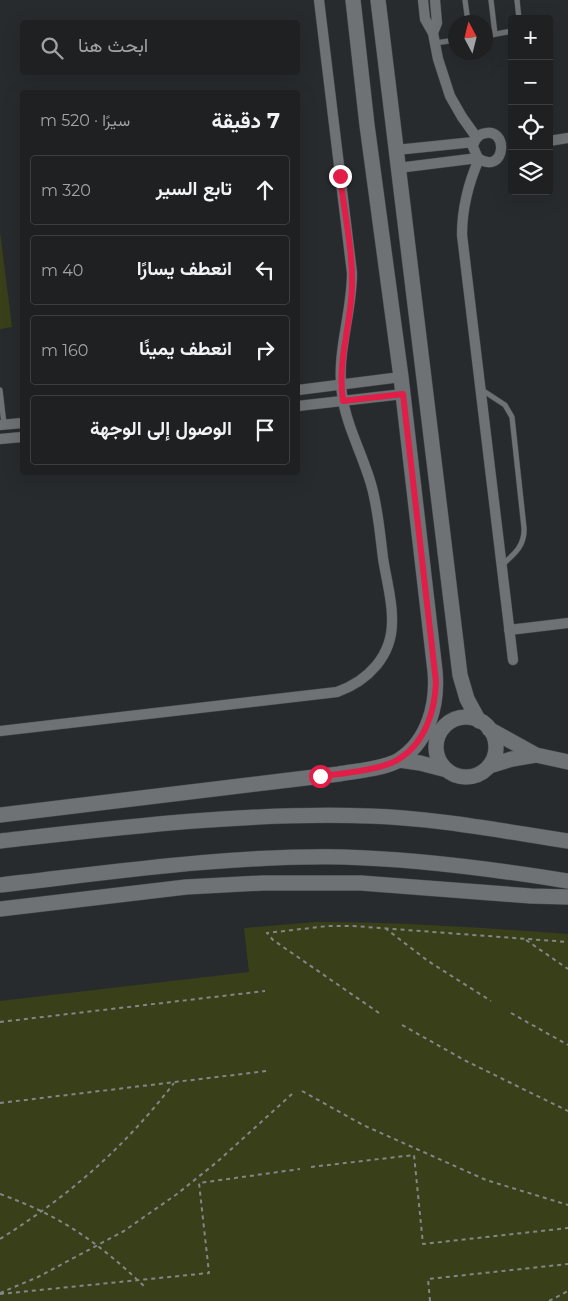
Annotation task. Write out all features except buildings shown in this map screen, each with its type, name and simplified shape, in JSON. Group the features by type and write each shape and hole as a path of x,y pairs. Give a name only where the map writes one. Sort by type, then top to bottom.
{"street":[{"path":"0,731 337,692 356,684 372,671 387,647 392,620 374,495 351,430 343,401 341,385 352,273 320,0"},
{"path":"353,0 367,125 402,377 436,677 434,729 436,754 446,770"},
{"path":"378,0 460,675 467,699 493,735 496,748 489,766"},
{"path":"423,0 427,24 434,38 450,96 475,140 473,151 478,159"},
{"path":"434,38 437,23 435,0"},
{"path":"396,150 475,140 485,133 494,135 507,146 494,161 486,162 478,159 398,168"},
{"path":"553,140 568,138"},
{"path":"478,159 468,188 462,219 462,235 513,660"},
{"path":"300,390 402,377"},
{"path":"300,406 403,394"},
{"path":"2,425 20,423"},
{"path":"0,439 20,437"},
{"path":"509,630 568,623"},
{"path":"399,760 434,729 459,718 466,717 484,725 536,755 568,762"},
{"path":"0,815 339,774 399,760 420,762 465,777 478,774 489,766 512,759 536,755"},
{"path":"114,802 118,828"},
{"path":"0,841 118,828 267,816 370,816 468,824 568,841"},
{"path":"0,885 205,862 299,857 384,858 490,869 568,881"},
{"path":"0,909 186,887 263,883 361,883 568,897"}],"lane":[{"path":"465,0 467,15"},
{"path":"491,0 496,34"},
{"path":"517,0 519,15"},
{"path":"493,35 508,32"},
{"path":"434,38 448,39"},
{"path":"480,389 505,405 510,413 512,422 525,534 520,547 501,565"},
{"path":"0,390 2,425"}],"path":[{"path":"379,1013 273,940 267,933 328,926 385,928 568,942"},
{"path":"385,928 428,961 491,1001"},
{"path":"524,939 568,970"},
{"path":"0,1022 265,992"},
{"path":"511,1013 568,1045"},
{"path":"402,1025 466,1061 568,1111"},
{"path":"0,1103 267,1071"},
{"path":"0,1239 68,1193 112,1154 152,1112 175,1082"},
{"path":"302,1092 363,1125 486,1180 568,1205"},
{"path":"0,1294 38,1277 124,1231 194,1180 292,1094"},
{"path":"416,1150 414,1155 423,1244 568,1228"},
{"path":"311,1167 414,1155"},
{"path":"194,1180 199,1183 300,1170"},
{"path":"0,1294 209,1273 199,1183"},
{"path":"0,1194 30,1205 66,1224 97,1245 145,1287"},
{"path":"430,1301 428,1279 568,1264"},
{"path":"549,1301 568,1291"}],"green space":[{"path":"0,232 12,327 0,329"},
{"path":"316,922 410,924 568,934 568,1301 0,1301 0,1001 249,972 244,928"}],"route":[{"path":"320,776 355,772 399,760 420,738 427,726 432,712 436,682 403,394 343,401 341,377 343,350 350,309 352,273 340,176"}]}
